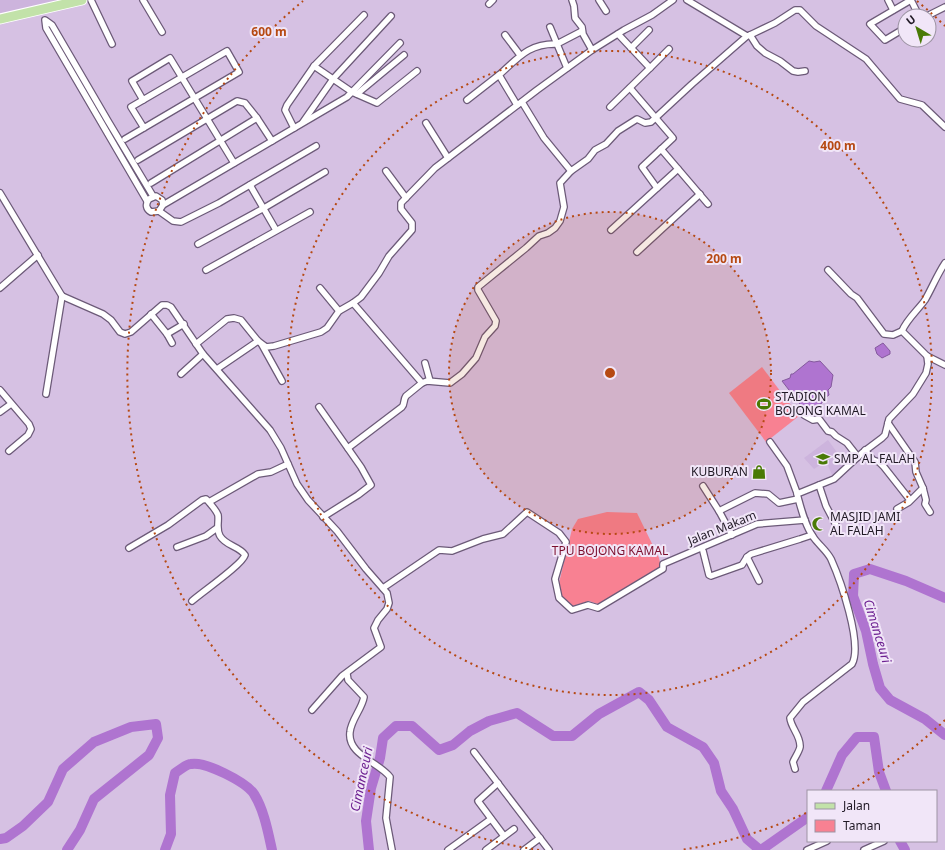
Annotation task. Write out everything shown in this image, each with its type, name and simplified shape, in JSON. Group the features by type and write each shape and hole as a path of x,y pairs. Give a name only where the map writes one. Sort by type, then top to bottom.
{"main road":[{"path":"0,19 82,0"}],"street":[{"path":"91,0 112,44"},
{"path":"143,0 162,32"},
{"path":"572,0 575,9 574,15 582,27 582,34 592,50"},
{"path":"599,0 606,11"},
{"path":"260,343 270,347 318,334 327,328 339,311 353,304 370,286 389,256 412,230 413,225 401,209 401,203 436,168 592,50 652,15 674,0"},
{"path":"687,0 749,36 765,53 780,61 793,71 798,72 805,70"},
{"path":"888,0 893,10"},
{"path":"897,33 885,40 870,24 911,0"},
{"path":"348,448 402,407 404,405 404,398 422,383 430,381 450,383 469,367 476,358 485,337 495,326 496,321 478,290 478,287 539,236 548,233 555,228 561,219 564,207 560,184 571,171 583,163 595,150 606,144 615,134 630,122 636,119 648,123 749,36 775,23 794,10 799,9 816,26 866,59 900,99 922,106 945,127"},
{"path":"41,10 46,28 147,201 146,206 154,213 159,211 163,205 354,93 404,55"},
{"path":"294,128 285,110 287,105 314,66 364,15"},
{"path":"301,124 333,79 391,16"},
{"path":"45,20 52,25 153,196 160,198 163,205"},
{"path":"550,27 567,68"},
{"path":"631,48 649,30"},
{"path":"467,100 524,52 536,47 557,44 582,31"},
{"path":"618,34 650,68"},
{"path":"505,35 520,55"},
{"path":"354,93 400,43"},
{"path":"610,107 669,49"},
{"path":"125,139 144,128 194,99 240,72 227,51 131,107 144,128"},
{"path":"143,100 132,81 170,58 234,163"},
{"path":"314,66 354,93 377,103 417,71"},
{"path":"498,75 544,138 571,171"},
{"path":"630,88 673,138 642,167 658,188"},
{"path":"138,160 237,101 245,103 272,141"},
{"path":"151,183 257,118"},
{"path":"426,123 448,158"},
{"path":"159,211 173,221 181,222 219,203 316,146"},
{"path":"661,149 708,204"},
{"path":"611,230 678,169"},
{"path":"386,171 406,198"},
{"path":"198,244 264,208 325,172"},
{"path":"250,185 276,230"},
{"path":"0,193 62,296 103,314 111,320 120,332 125,334 130,332 162,305 169,306 184,324 203,354 270,430 297,484 308,500 337,531 366,569 387,593 389,603 387,609 378,620 374,628 381,647 335,683 312,710"},
{"path":"638,252 700,194"},
{"path":"147,201 153,196"},
{"path":"206,270 310,212"},
{"path":"0,288 38,255"},
{"path":"828,270 851,294 857,298 884,334 893,335 902,331 926,298 933,282 945,263"},
{"path":"320,288 339,311"},
{"path":"46,394 62,296"},
{"path":"353,304 422,383"},
{"path":"151,314 167,334 172,343"},
{"path":"196,344 227,319 234,318 241,320 260,343 282,382"},
{"path":"167,334 184,324"},
{"path":"902,331 926,356 945,365"},
{"path":"217,369 260,343"},
{"path":"181,374 203,354"},
{"path":"719,511 755,493 768,494 779,503 783,503 834,479 885,435 891,416 913,394 926,373 928,364 926,356"},
{"path":"425,363 430,381"},
{"path":"0,390 29,424 31,429 28,435 9,452"},
{"path":"0,412 11,404"},
{"path":"319,407 348,448 371,485 323,517"},
{"path":"804,416 813,420 819,419 828,431 847,442 858,457"},
{"path":"888,423 914,462 926,500 925,504 930,512"},
{"path":"770,442 787,466 805,520 812,535 828,555 837,576 851,619 855,643 854,659 852,664 803,702 790,718 790,722 798,737 800,746 793,762 795,769"},
{"path":"866,450 873,460 879,462 884,467 910,500"},
{"path":"209,502 258,474 271,472 288,464"},
{"path":"819,485 826,506 836,525"},
{"path":"703,486 732,535"},
{"path":"897,509 910,500 922,488"},
{"path":"129,548 168,525 202,500 206,499 218,515 218,528 220,536 224,541 239,549 245,556 236,567 192,601"},
{"name":"Jalan Makam","path":"383,588 439,550 452,550 483,539 503,534 527,512 559,533 566,542 555,579 559,598 572,610 588,605 598,608 663,569 663,564 757,524 805,520"},
{"path":"177,546 206,536 218,528"},
{"path":"703,551 709,575 711,576 742,564 747,557 756,552 812,535"},
{"path":"747,557 759,581"},
{"path":"347,674 348,680 364,697 359,712 350,729 350,738 353,746 357,751 382,768 391,780 386,818 392,850"},
{"path":"474,752 549,850"},
{"path":"498,783 478,801 504,836"},
{"path":"452,849 491,819"},
{"path":"486,850 514,829"},
{"path":"524,850 540,838"},
{"path":"807,850 825,842"},
{"path":"864,850 882,842"}],"shaded area":[{"path":"0,0 63,0 0,15"},
{"path":"883,343 890,351 890,354 882,358 877,354 875,348"},
{"path":"809,361 820,361 833,375 831,387 828,390 829,395 822,403 806,412 782,381 790,378 791,374"},
{"name":"SMP AL FALAH","path":"828,440 847,466 833,477 826,461 814,469 804,458"}],"green space":[{"name":"STADION BOJONG KAMAL","path":"762,367 799,416 766,442 729,393"},
{"name":"TPU BOJONG KAMAL","path":"607,512 637,513 659,558 661,567 598,604 589,601 573,606 562,597 559,583 572,529 578,519"}],"waterway":[{"name":"Cimanceuri","path":"945,598 906,581 870,569 854,574 853,596 866,631 880,688 890,700 925,719 945,735"},
{"name":"Cimanceuri","path":"369,850 366,821 371,788 380,758 383,738 396,726 412,726 439,750 453,745 470,731 489,721 517,713 553,736 572,736 599,714 639,692 649,700 667,727 703,747 714,763 721,791 733,809 747,839 760,850"},
{"name":"Cimanceuri","path":"0,839 6,838 23,826 48,802 63,769 94,742 131,727 156,724 158,738 149,755 94,799 80,830 67,850"},
{"name":"Cimanceuri","path":"826,790 842,755 857,737 874,737 879,772 886,790"},
{"name":"Cimanceuri","path":"165,850 171,834 170,795 175,773 191,764 206,766 225,773 250,789 254,794 263,814 272,850"},
{"name":"Cimanceuri","path":"761,850 807,818"},
{"name":"Cimanceuri","path":"901,842 905,850"}],"place":[{"name":"STADION BOJONG KAMAL","path":"764,404"},
{"name":"SMP AL FALAH","path":"823,459"},
{"name":"KUBURAN","path":"759,472"},
{"name":"MASJID JAMI AL FALAH","path":"819,524"}]}
